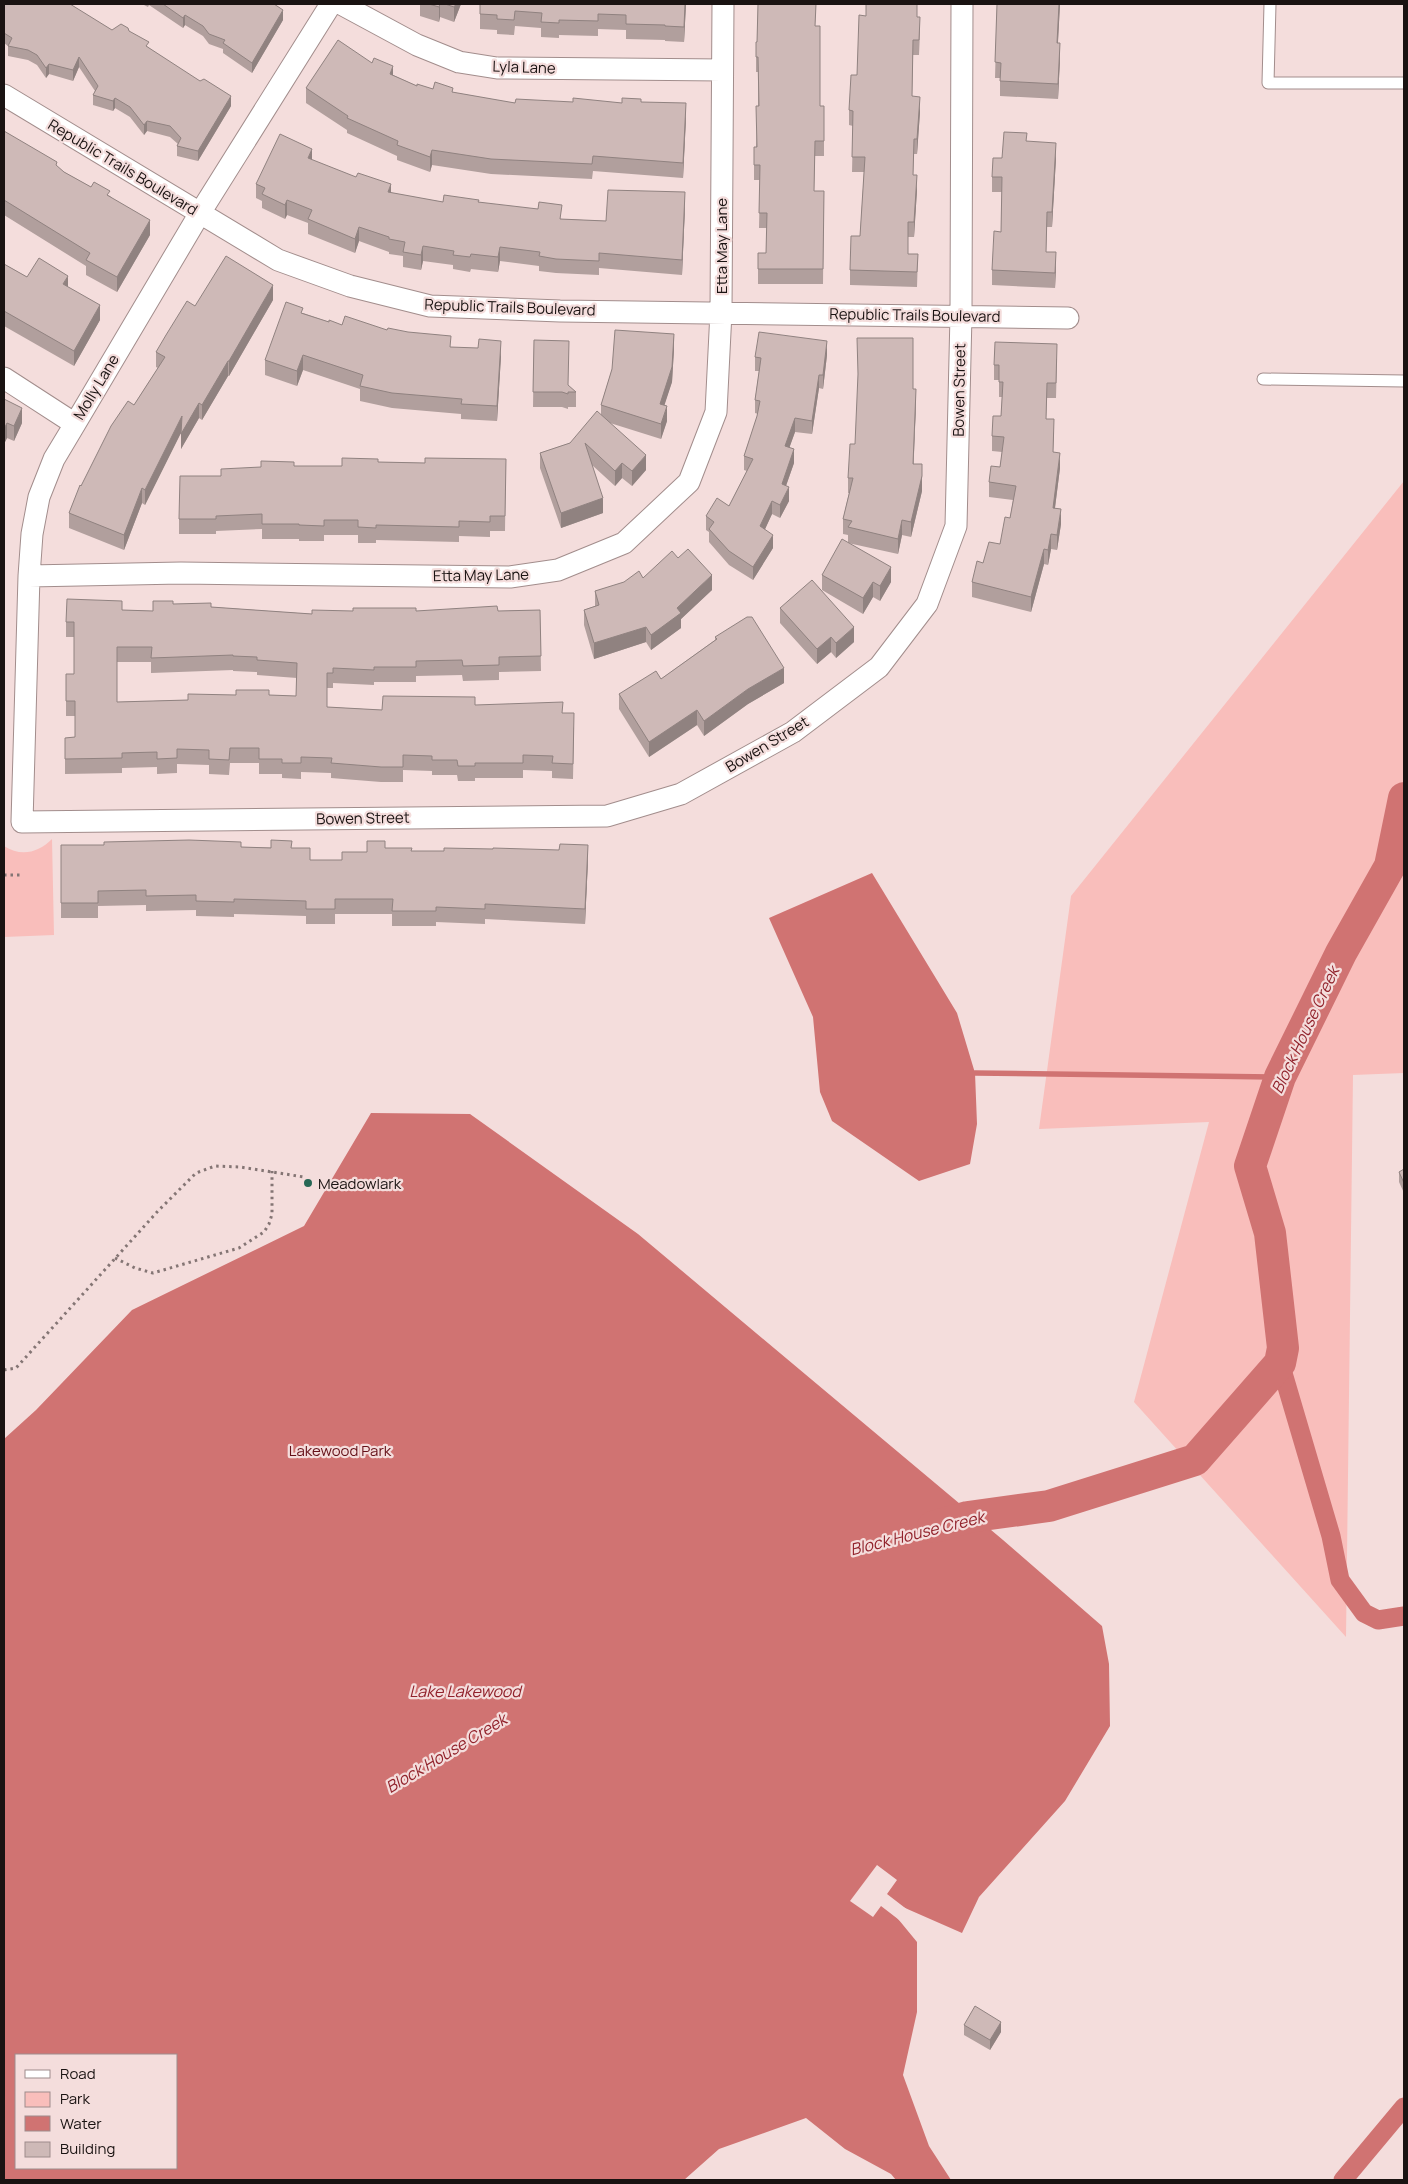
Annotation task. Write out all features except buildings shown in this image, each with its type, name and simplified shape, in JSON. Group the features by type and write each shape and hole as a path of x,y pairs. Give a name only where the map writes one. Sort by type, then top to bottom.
{"street":[{"name":"Molly Lane","path":"22,822 29,576 32,534 39,497 54,459 200,213 331,4"},
{"name":"Lyla Lane","path":"341,4 416,45 459,62 497,68 722,70"},
{"name":"Etta May Lane","path":"29,576 181,573 510,577 558,570 624,542 689,482 716,412 721,312 723,4"},
{"name":"Bowen Street","path":"22,822 607,816 681,794 794,732 879,667 926,604 956,526 961,315 962,4"},
{"name":"Republic Trails Boulevard","path":"4,95 278,260 350,286 430,306 560,311 961,315 1068,318"},
{"path":"4,378 75,424"}],"lane":[{"path":"1270,4 1268,82 1404,83"},
{"path":"1263,379 1404,380"}],"path":[{"path":"4,875 20,875"},
{"path":"4,1370 16,1368 115,1258 196,1173 215,1166 240,1166 304,1178"},
{"path":"115,1258 135,1268 153,1273 239,1248 264,1232 269,1224 272,1214 272,1171"}],"green space":[{"path":"1404,481 1404,1073 1353,1075 1346,1637 1134,1402 1209,1122 1039,1129 1071,896"},
{"path":"52,839 54,935 4,937 4,846 17,852 29,852 41,848"}],"water":[{"path":"872,873 957,1013 975,1073 977,1124 970,1164 919,1181 832,1121 820,1092 813,1017 769,918"},
{"name":"Lake Lakewood","path":"371,1113 470,1114 638,1234 1003,1540 1102,1626 1109,1664 1110,1726 1065,1801 979,1897 962,1933 880,1897 917,1942 917,2012 903,2075 929,2146 951,2180 896,2180 891,2174 845,2149 806,2118 719,2149 684,2180 4,2180 4,1439 36,1410 132,1310 304,1226"}],"pier":[{"path":"877,1865 897,1880 887,1894 913,1914 888,1902 907,1926 881,1906 873,1917 850,1901"}],"waterway":[{"name":"Block House Creek","path":"933,1527 968,1517 1049,1506 1195,1460 1280,1363 1283,1348 1270,1233 1250,1166 1280,1077 1341,953 1390,866 1404,798"},
{"path":"975,1073 1280,1077"},
{"path":"1280,1363 1331,1536 1340,1580 1364,1613 1378,1620 1404,1616"},
{"path":"1343,2180 1404,2107"}],"place":[{"name":"Meadowlark","path":"308,1183"}],"park label":[{"name":"Lakewood Park","path":"340,1450"}]}
